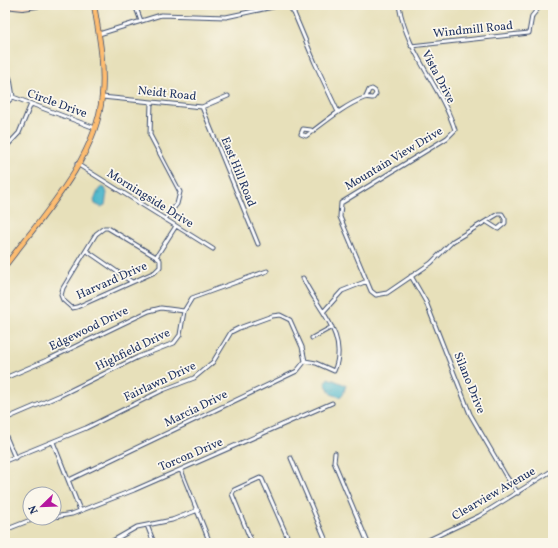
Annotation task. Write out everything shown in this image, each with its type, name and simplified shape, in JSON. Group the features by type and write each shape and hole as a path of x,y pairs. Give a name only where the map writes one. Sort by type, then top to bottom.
{"main road":[{"path":"5,6 23,8 43,5"},
{"path":"5,266 61,192 95,128 102,97 103,70 94,5"}],"street":[{"path":"135,5 141,21"},
{"path":"99,34 161,15 226,17 282,5"},
{"path":"288,5 294,12 315,64 338,112"},
{"path":"294,12 295,5"},
{"name":"Vista Drive","path":"398,5 403,28 411,46 455,129 452,134"},
{"name":"Windmill Road","path":"411,46 529,33 532,16 541,5"},
{"name":"Circle Drive","path":"5,68 10,79 13,97"},
{"name":"Neidt Road","path":"102,97 202,107 228,96"},
{"name":"Circle Drive","path":"5,104 13,97"},
{"name":"Circle Drive","path":"13,97 95,128"},
{"path":"311,130 338,112 366,97"},
{"path":"151,102 150,135 180,192 177,204 165,219"},
{"path":"5,148 19,133 31,104"},
{"name":"East Hill Road","path":"202,107 258,244"},
{"name":"Mountain View Drive","path":"452,134 341,203 340,217 367,281 374,293 380,295 386,293 431,263 453,241 487,222 498,214 502,214 505,218 505,223 498,229 487,222"},
{"name":"Morningside Drive","path":"77,164 213,249"},
{"path":"156,257 176,226"},
{"name":"Harvard Drive","path":"108,228 156,257 160,260 160,267 155,272 77,307 72,308 63,300 61,294 63,288 100,230 108,228"},
{"path":"87,251 132,282"},
{"path":"184,310 188,303 196,296 267,271"},
{"name":"Silano Drive","path":"411,276 426,302 470,414 506,476 518,493"},
{"path":"303,278 307,287 324,311 332,327 339,353 334,371 316,363 305,361"},
{"path":"324,311 342,291 367,281"},
{"name":"Edgewood Drive","path":"5,378 149,311 161,308 184,310"},
{"name":"Highfield Drive","path":"5,419 61,395 138,357 174,343 180,335 184,310"},
{"name":"Fairlawn Drive","path":"5,462 86,428 163,390 199,375 213,362 226,338 239,328 272,316 280,315 290,320 302,347 305,361"},
{"path":"312,338 332,327"},
{"name":"Marcia Drive","path":"69,480 297,371 305,361"},
{"name":"Torcon Drive","path":"62,515 80,510 181,470 332,403"},
{"path":"5,434 15,458"},
{"path":"53,442 80,510"},
{"path":"335,453 334,462 368,543"},
{"path":"291,458 327,543"},
{"path":"181,470 210,543"},
{"name":"Clearview Avenue","path":"422,543 479,516 553,470"},
{"path":"252,543 232,494 234,490 260,478 262,479 290,543"},
{"path":"109,543 127,531 172,520 198,510"},
{"path":"5,530 22,523"},
{"path":"147,525 154,543"}],"water":[{"path":"102,187 105,188 107,193 105,205 101,207 95,204 94,200 99,189"},
{"path":"328,378 346,385 343,395 340,397 331,394 325,383"}]}
